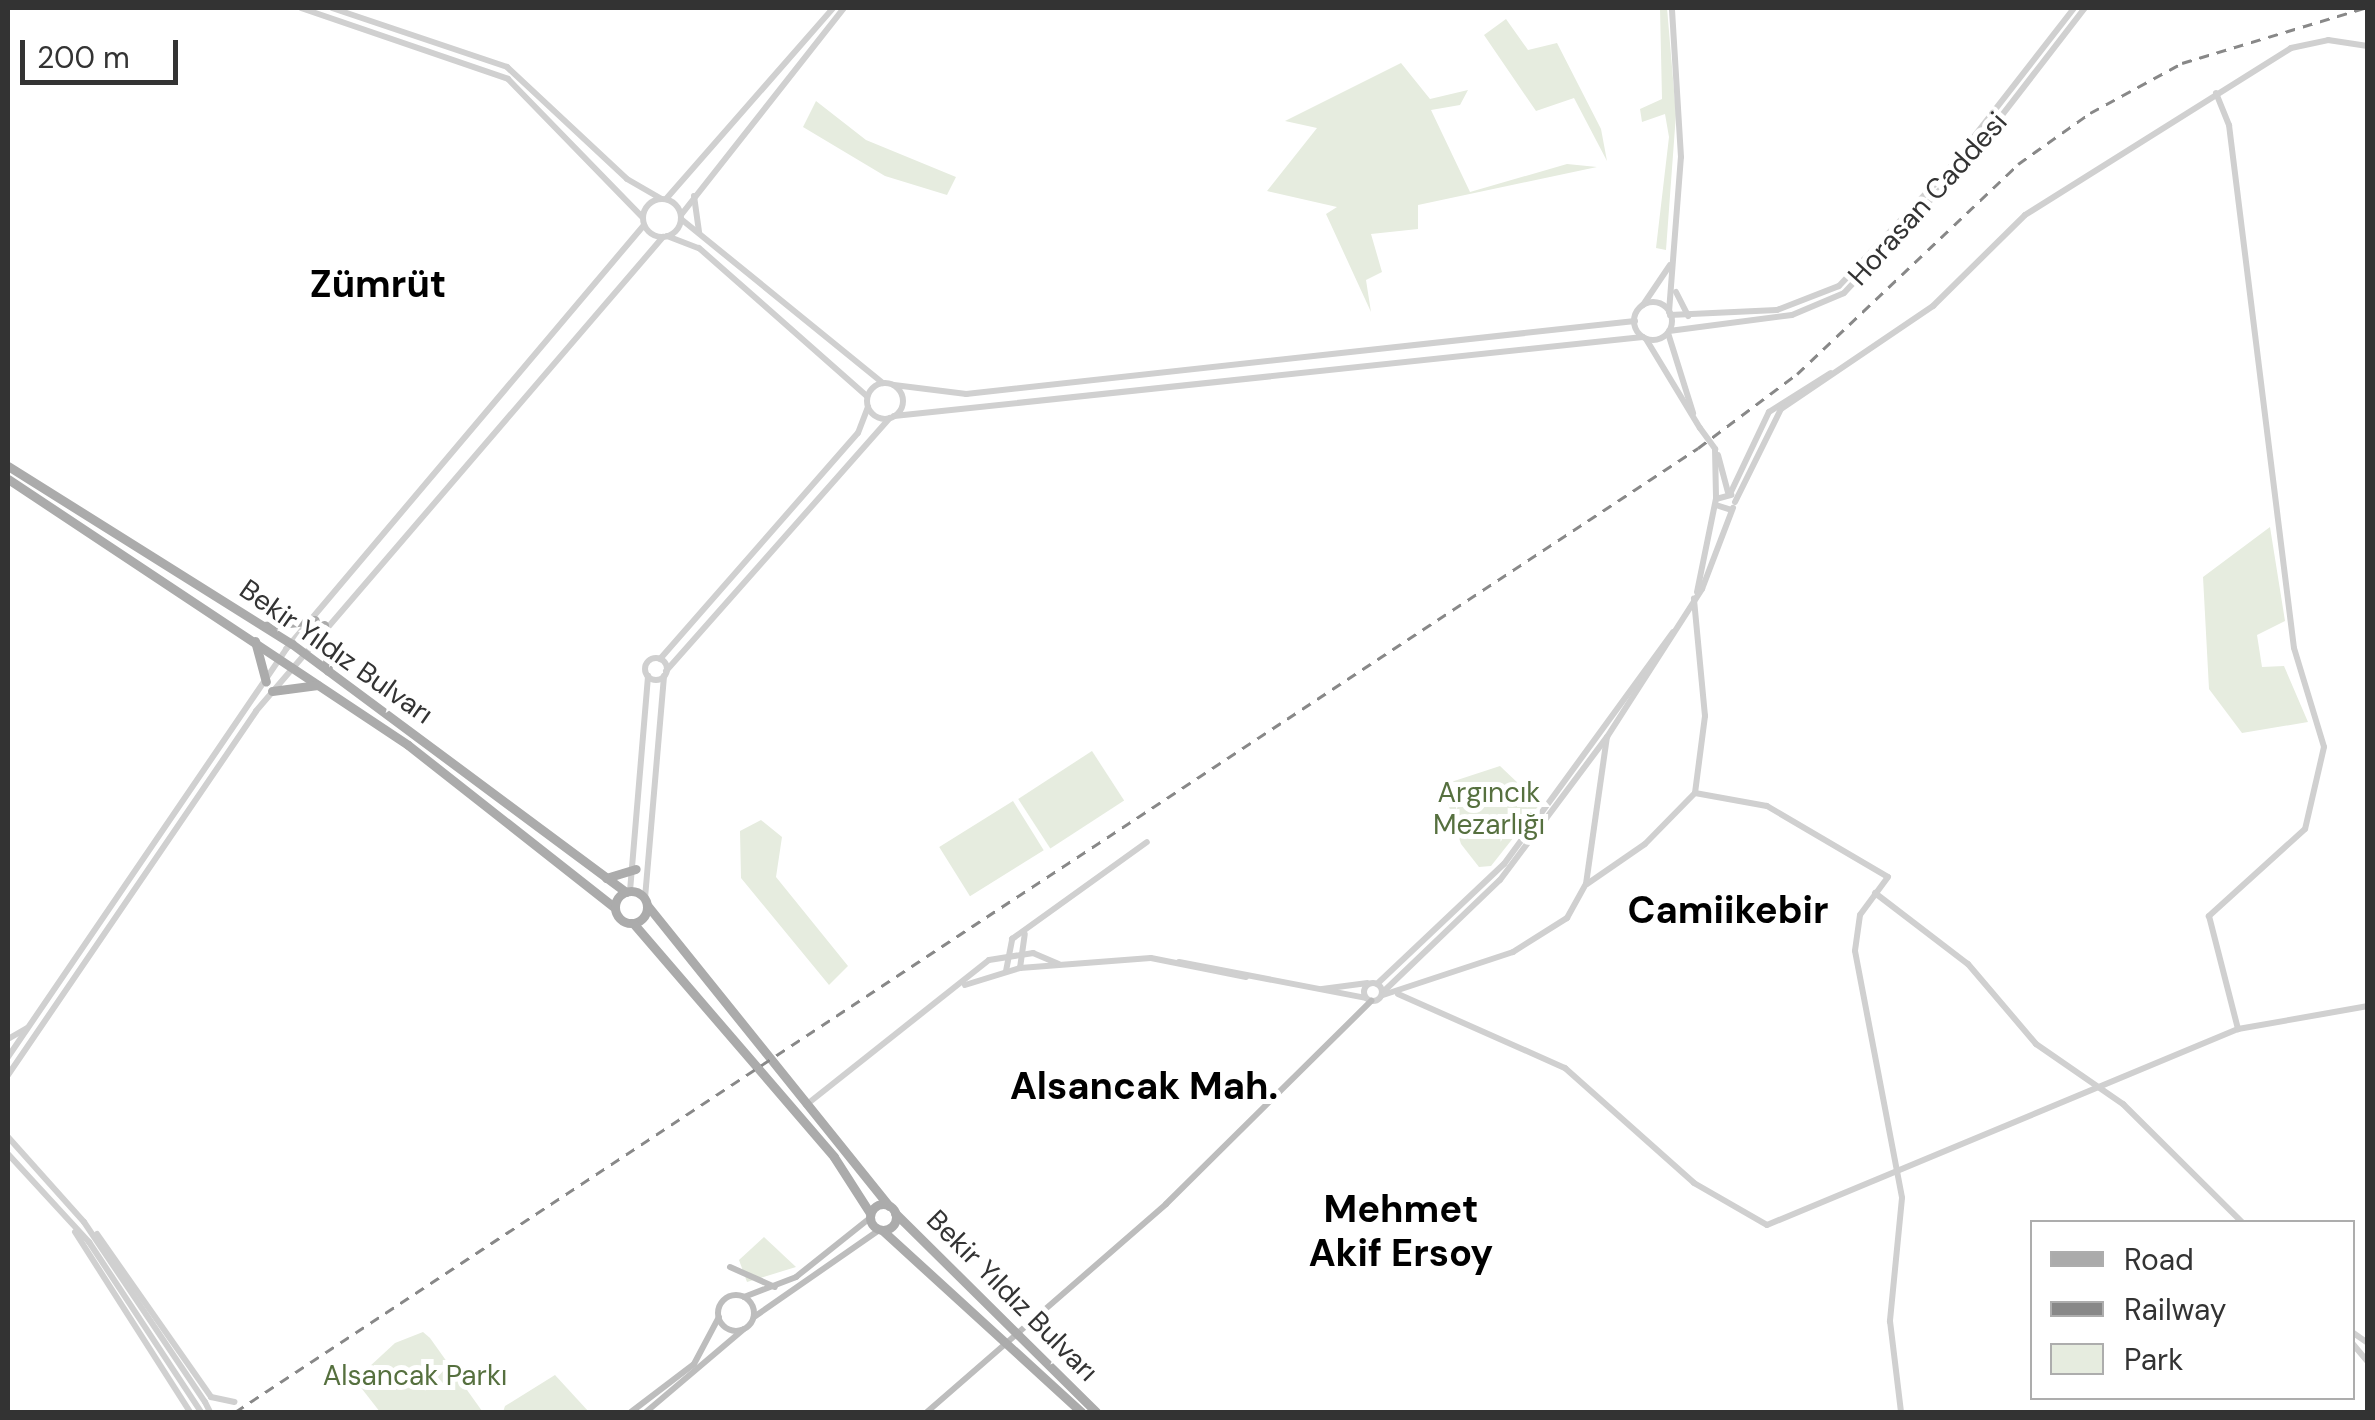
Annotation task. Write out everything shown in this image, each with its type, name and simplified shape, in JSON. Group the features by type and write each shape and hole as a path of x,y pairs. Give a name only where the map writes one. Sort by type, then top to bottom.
{"main road":[{"name":"Bekir Yıldız Bulvarı","path":"8,466 292,644 606,878 646,902 892,1209 1081,1412"},
{"name":"Bekir Yıldız Bulvarı","path":"8,479 254,639 633,923"},
{"path":"260,625 320,622 329,674"},
{"path":"254,639 269,686 318,685"},
{"path":"606,878 636,869"},
{"path":"616,908 628,891"},
{"path":"646,902 633,923 834,1157 870,1216"},
{"path":"927,1412 1015,1342 1368,999"},
{"path":"631,1412 694,1364 725,1299 776,1287 870,1216 892,1209"},
{"path":"646,1412 754,1317 881,1230 892,1209"},
{"name":"Bekir Yıldız Bulvarı","path":"870,1216 881,1230 1096,1412"},
{"path":"730,1267 776,1287"},
{"path":"744,1297 754,1317"},
{"path":"719,1317 744,1329"}],"street":[{"path":"301,8 508,80 643,221 665,237 699,248 868,396 868,408 858,433 660,659 647,663 636,869 628,891"},
{"path":"332,8 514,71 626,179 664,199 701,238 884,383 894,386 966,394 1634,321"},
{"path":"8,1057 269,686 305,654 320,622 423,490 643,221 833,8"},
{"path":"8,1075 269,686 280,658 320,622 436,500 665,237 695,192 844,8"},
{"path":"1672,8 1681,157 1670,265 1675,289 1689,317"},
{"name":"Horasan Caddesi","path":"1642,306 1689,317 1786,308 1839,286 1948,170 2074,8"},
{"name":"Horasan Caddesi","path":"892,417 1644,338 1792,315 1844,293 1966,164 2085,8"},
{"path":"1382,994 1500,880 1607,737 1695,595 1774,416 1933,306 2025,215 2216,93 2303,43 2368,46"},
{"path":"2216,93 2229,125 2294,648 2324,747 2311,820 2209,916 2238,1029"},
{"path":"695,192 701,238"},
{"path":"1634,321 1670,265"},
{"path":"1675,289 1668,332 1672,368 1700,428"},
{"path":"1634,321 1715,449 1734,505"},
{"path":"1716,502 1729,493 1773,407 1832,373"},
{"path":"868,396 884,383"},
{"path":"648,676 665,674 892,417 903,401 894,386"},
{"path":"868,408 892,417"},
{"path":"1586,884 1637,851 1695,792 1705,706 1695,595 1716,502 1715,449"},
{"path":"1724,468 1741,472"},
{"path":"431,481 442,492"},
{"path":"423,490 436,500"},
{"path":"1716,502 1734,505"},
{"path":"1368,999 1373,983 1516,850 1674,632"},
{"path":"646,902 665,674 660,659"},
{"path":"964,985 1013,969 1178,961 1246,978 1368,999 1398,994 1536,940 1567,918 1586,884 1607,737"},
{"path":"1695,792 1786,815 1888,877 1858,920 1856,963 1897,1176 1903,1230 1890,1330 1901,1412"},
{"path":"806,1104 1147,842"},
{"path":"1875,893 1968,964 2036,1044 2094,1089 2123,1104 2240,1220"},
{"path":"1013,969 1025,932"},
{"path":"1002,955 1016,953 1059,964"},
{"path":"1002,955 1013,969"},
{"path":"1321,990 1373,983"},
{"path":"1373,983 1382,994"},
{"path":"1398,994 1577,1076 1750,1221 1784,1223 2238,1029 2368,1006"},
{"path":"8,1039 28,1028"},
{"path":"8,1137 84,1222 199,1408"},
{"path":"8,1154 66,1218 199,1408 210,1412"},
{"path":"199,1408 234,1402"}],"green space":[{"path":"1660,8 1667,8 1676,114 1666,250 1656,248 1669,137 1665,114 1642,122 1640,109 1662,99"},
{"path":"1506,19 1528,50 1557,43 1601,129 1607,161 1574,98 1536,111 1484,35"},
{"path":"1401,63 1430,99 1468,90 1460,105 1431,110 1470,192 1567,164 1597,167 1418,205 1418,229 1371,234 1382,272 1366,280 1371,312 1326,214 1337,207 1267,191 1317,128 1285,121"},
{"path":"816,101 866,140 956,177 947,195 885,176 803,127"},
{"path":"2270,527 2285,621 2257,635 2262,667 2284,666 2308,722 2242,733 2209,689 2203,577"},
{"path":"1092,751 1124,800 1050,848 1018,799"},
{"name":"Argıncık Mezarlığı","path":"1500,766 1540,804 1491,866 1479,867 1461,844 1442,785"},
{"path":"1013,801 1044,850 970,896 939,847"},
{"path":"761,820 782,837 776,877 848,966 829,985 741,878 740,831"},
{"path":"764,1237 796,1267 747,1282 739,1260"},
{"name":"Alsancak Parkı","path":"423,1332 482,1411 380,1412 355,1380 395,1343"},
{"path":"555,1375 589,1412 503,1412 505,1406"}],"railway":[{"path":"235,1412 1698,448 1797,374 2018,164 2090,113 2182,63 2364,8"}],"district":[{"name":"Zümrüt","path":"378,285"},
{"name":"Camiikebir","path":"1728,911"},
{"name":"Alsancak Mah.","path":"1144,1087"},
{"name":"Mehmet Akif Ersoy","path":"1401,1232"}]}
